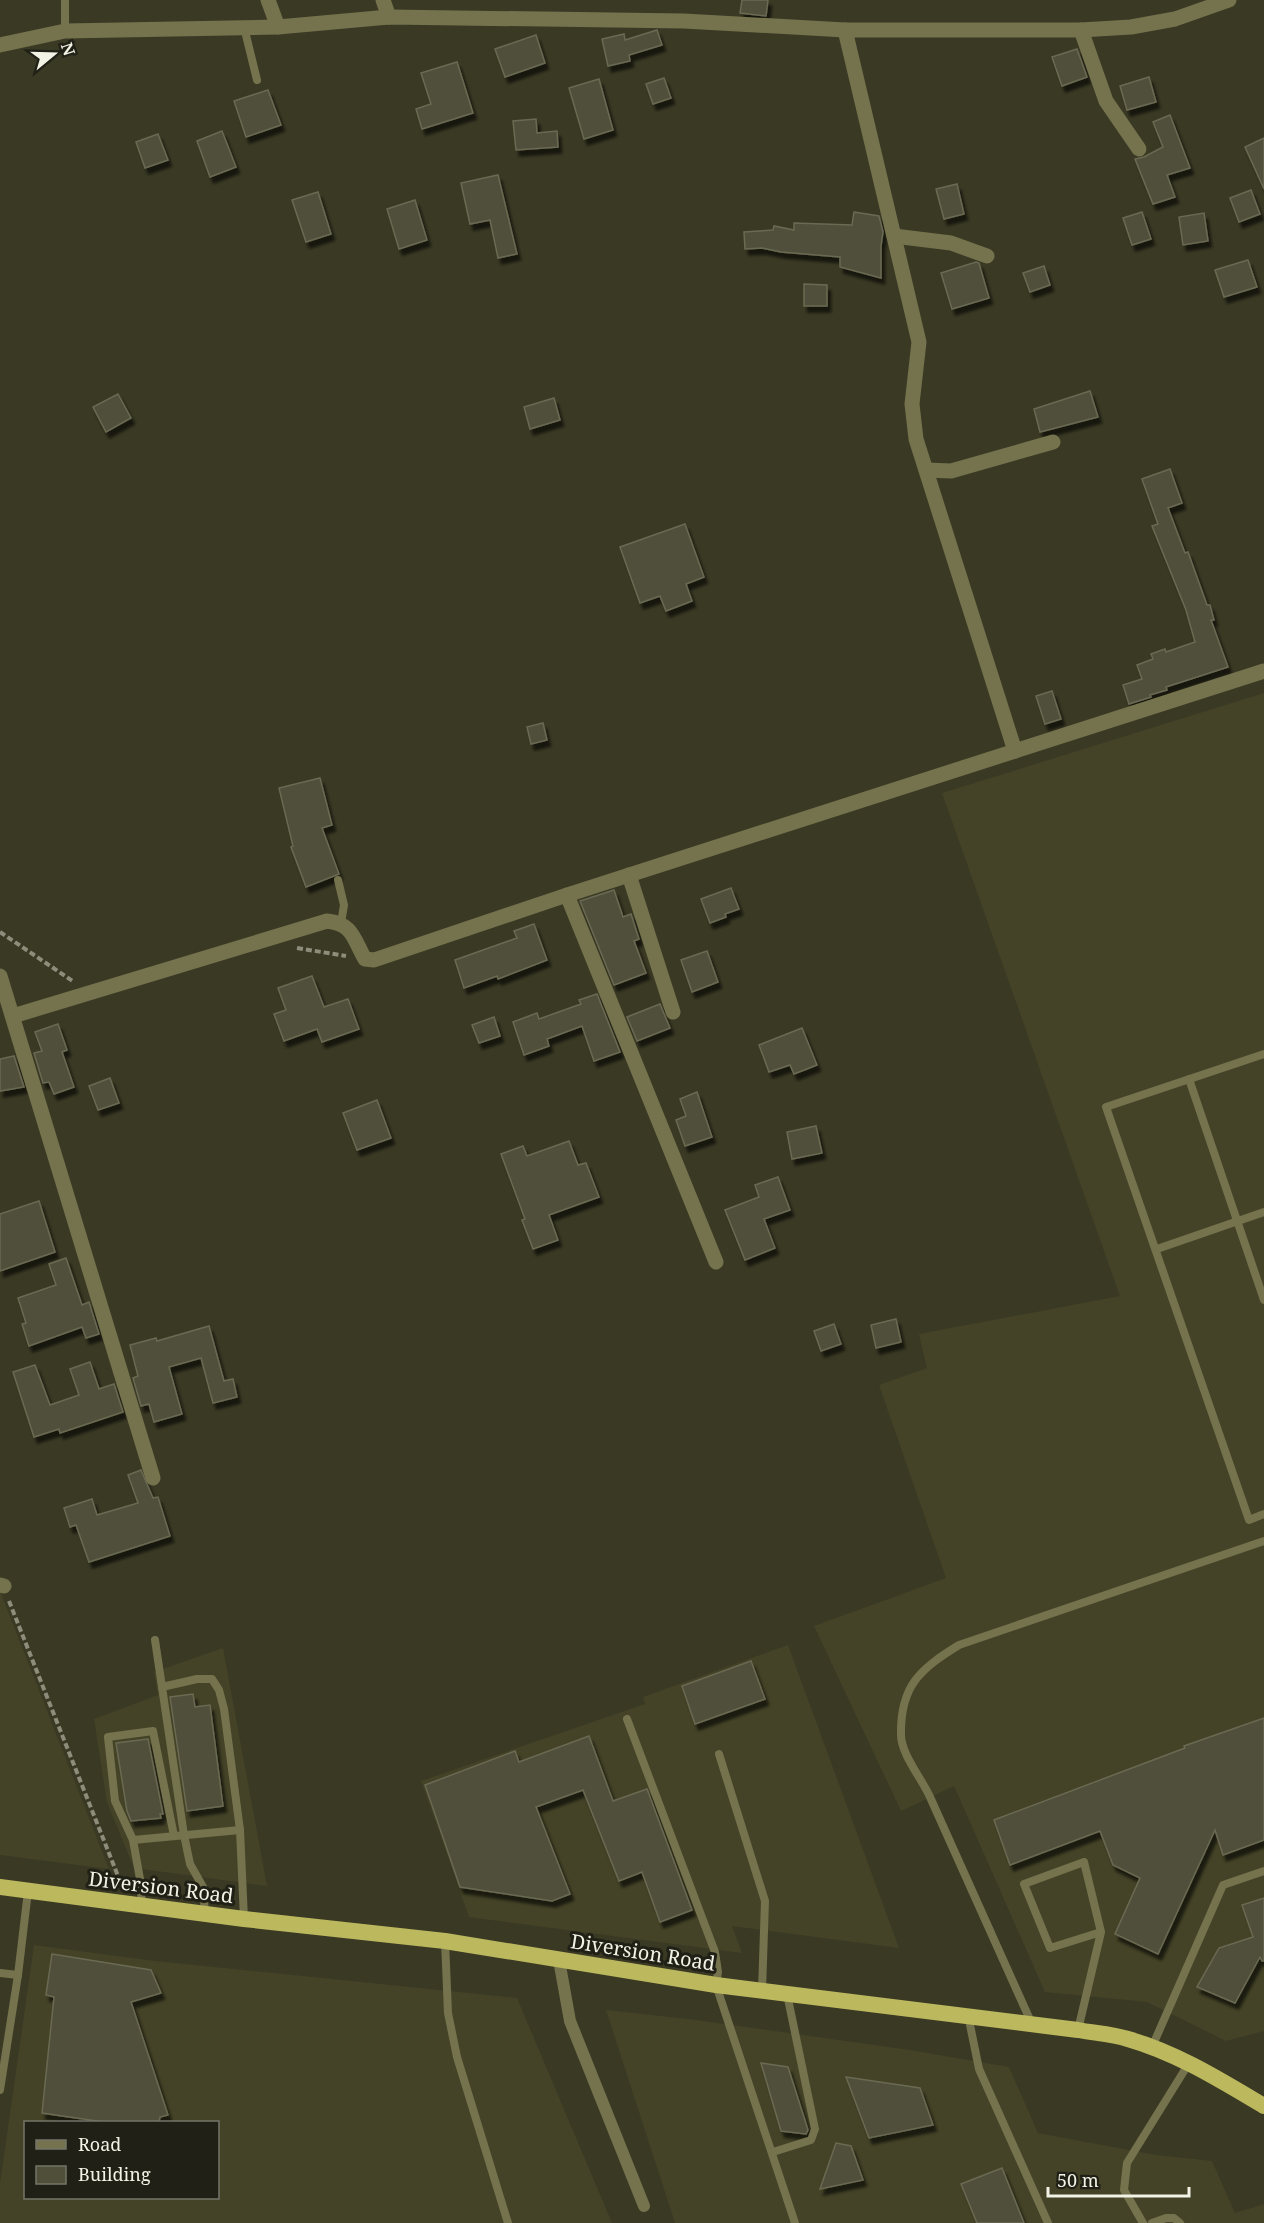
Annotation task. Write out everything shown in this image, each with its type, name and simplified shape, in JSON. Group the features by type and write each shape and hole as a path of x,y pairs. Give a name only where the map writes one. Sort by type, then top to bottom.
{"highway":[{"name":"Diversion Road","path":"0,1887 244,1919 445,1941 716,1985 1031,2022 1126,2038 1189,2062 1264,2106"}],"street":[{"path":"268,0 278,27"},
{"path":"383,0 389,17"},
{"path":"0,45 65,31 278,27 389,17 684,21 845,30 1081,30 1131,27 1175,19 1229,0"},
{"path":"845,30 918,342 912,404 916,439 1015,751"},
{"path":"1081,30 1106,101 1138,149"},
{"path":"894,236 951,243 987,256"},
{"path":"926,470 951,471 1053,442"},
{"path":"13,1016 89,991 327,921 341,923 349,929 364,959 374,960 567,895 1264,671"},
{"path":"629,875 673,1012"},
{"path":"567,895 716,1262"},
{"path":"0,976 153,1478"},
{"path":"559,1960 570,2021 644,2206"}],"lane":[{"path":"64,0 65,31"},
{"path":"244,27 257,80"},
{"path":"338,880 344,905 341,923"},
{"path":"1264,1054 1106,1107 1249,1520 1264,1514"},
{"path":"1189,1078 1264,1300"},
{"path":"1157,1249 1264,1212"},
{"path":"1031,2022 928,1793 901,1739 903,1713 914,1679 941,1656 959,1645 1264,1541"},
{"path":"155,1640 184,1835 190,1864 203,1887 205,1913"},
{"path":"162,1687 197,1679 212,1679 219,1690 224,1709 240,1830 244,1919"},
{"path":"627,1719 716,1952 718,1972 716,1985 795,2223"},
{"path":"142,1905 141,1879 133,1840 115,1801 108,1737 153,1731 174,1836"},
{"path":"720,1754 765,1901 762,1991"},
{"path":"133,1840 240,1830"},
{"path":"1078,2030 1101,1932 1084,1862 1024,1884 1050,1948 1101,1932"},
{"path":"1152,2047 1223,1885 1264,1871"},
{"path":"0,2090 18,1975 28,1891"},
{"path":"445,1941 448,2013 457,2057 508,2223"},
{"path":"0,1972 18,1975"},
{"path":"773,2152 811,2140 815,2129 787,1994"},
{"path":"968,2015 979,2069 1048,2223"},
{"path":"1143,2223 1124,2190 1127,2163 1189,2062"},
{"path":"1152,2223 1166,2218 1174,2218 1180,2223"}],"path":[{"path":"0,932 89,991"},
{"path":"290,946 364,959"},
{"path":"2,1586 118,1876"}],"shaded area":[{"path":"1264,693 1264,2031 1226,2041 1147,2002 1045,1992 954,1786 901,1811 814,1626 946,1578 879,1385 927,1368 919,1334 1120,1296 942,793"},
{"path":"0,1591 109,1869 0,1855"},
{"path":"788,1645 899,1948 732,1926 742,1953 469,1917 421,1781 645,1704 643,1697"},
{"path":"223,1648 267,1886 134,1868 107,1802 94,1719 158,1695 154,1672"},
{"path":"34,1945 155,1961 517,1998 612,2223 0,2223 0,2184"},
{"path":"606,2010 696,2020 910,2050 1009,2067 1038,2133 1156,2155 1212,2161 1235,2213 1264,2204 1264,2223 675,2223"}],"building":[{"path":"742,0 768,0 766,16 740,13"},
{"path":"657,30 662,45 629,55 630,61 608,66 602,39 624,34 625,40"},
{"path":"536,35 545,63 505,77 495,49"},
{"path":"1077,49 1087,77 1062,86 1052,57"},
{"path":"457,62 473,113 422,129 416,109 431,104 421,73"},
{"path":"1149,77 1156,102 1127,110 1120,86"},
{"path":"664,78 671,98 653,104 646,84"},
{"path":"599,79 613,130 584,139 569,88"},
{"path":"268,90 281,125 246,137 234,101"},
{"path":"1170,115 1190,168 1167,175 1175,197 1153,204 1135,159 1163,147 1153,122"},
{"path":"536,119 537,133 557,131 558,147 516,150 513,121"},
{"path":"222,131 236,167 210,177 197,141"},
{"path":"158,134 168,160 145,168 136,142"},
{"path":"1264,138 1264,189 1245,147"},
{"path":"498,175 517,254 498,258 490,220 470,224 461,183"},
{"path":"957,184 964,214 944,219 936,189"},
{"path":"1251,190 1260,214 1239,222 1230,198"},
{"path":"318,192 331,234 306,242 292,200"},
{"path":"415,200 427,240 399,249 387,209"},
{"path":"854,212 879,216 883,232 881,278 840,267 840,257 762,248 745,249 744,232 773,230 774,226 794,230 794,223 852,225"},
{"path":"1142,212 1151,239 1132,245 1123,218"},
{"path":"1204,213 1208,241 1183,245 1179,217"},
{"path":"1248,260 1257,287 1224,297 1215,270"},
{"path":"979,263 989,298 952,309 941,273"},
{"path":"1044,266 1050,285 1030,292 1023,273"},
{"path":"804,284 827,285 827,306 804,306"},
{"path":"1090,391 1098,417 1040,432 1034,409"},
{"path":"118,394 131,418 106,432 93,407"},
{"path":"554,398 560,420 530,429 524,407"},
{"path":"1170,469 1182,503 1168,508 1185,553 1188,552 1207,605 1210,605 1214,620 1211,620 1228,667 1166,687 1167,690 1129,704 1123,685 1142,679 1137,665 1153,659 1151,654 1165,649 1166,652 1195,642 1186,610 1152,526 1158,524 1142,479"},
{"path":"685,524 704,577 686,584 692,601 666,611 660,596 640,603 620,547"},
{"path":"1052,691 1061,719 1045,724 1036,696"},
{"path":"543,723 547,740 531,744 527,727"},
{"path":"320,778 332,825 322,828 339,874 306,887 291,847 293,846 279,788"},
{"path":"731,888 739,909 710,923 701,899"},
{"path":"614,890 623,917 631,914 639,939 634,941 646,973 614,985 580,901"},
{"path":"534,924 547,960 498,979 497,976 464,988 455,960 517,938 514,931"},
{"path":"707,951 718,982 692,992 681,960"},
{"path":"312,976 324,1007 348,999 359,1029 322,1042 317,1029 284,1041 274,1014 286,1010 278,988"},
{"path":"597,994 620,1052 594,1061 582,1026 547,1039 549,1046 524,1055 513,1022 537,1013 539,1019 581,1004 579,1000"},
{"path":"660,1004 670,1028 637,1041 627,1017"},
{"path":"494,1017 500,1036 479,1043 472,1025"},
{"path":"58,1024 67,1050 62,1052 74,1087 54,1094 49,1082 43,1083 34,1053 42,1051 35,1032"},
{"path":"802,1028 817,1065 794,1074 790,1065 769,1072 759,1045"},
{"path":"14,1056 24,1087 0,1091 0,1059"},
{"path":"110,1078 119,1103 98,1110 89,1086"},
{"path":"697,1092 712,1137 685,1146 676,1120 686,1116 680,1099"},
{"path":"377,1100 391,1138 357,1150 343,1113"},
{"path":"816,1126 822,1153 792,1159 787,1132"},
{"path":"569,1141 578,1165 586,1163 599,1197 549,1215 558,1240 533,1249 522,1220 525,1219 501,1154 523,1146 527,1156"},
{"path":"778,1177 790,1210 764,1219 775,1248 745,1260 725,1210 759,1197 755,1185"},
{"path":"39,1201 55,1252 0,1271 0,1214"},
{"path":"66,1258 82,1305 89,1302 99,1334 86,1338 82,1327 29,1346 22,1324 26,1323 18,1298 56,1285 49,1264"},
{"path":"896,1319 901,1342 876,1348 871,1325"},
{"path":"834,1324 841,1344 821,1351 814,1331"},
{"path":"209,1326 224,1381 233,1379 237,1397 213,1403 201,1358 169,1367 182,1414 154,1422 149,1404 141,1406 133,1378 138,1376 130,1345 156,1338 157,1341"},
{"path":"90,1362 99,1389 114,1384 123,1412 60,1433 59,1429 34,1437 13,1372 35,1365 50,1405 79,1395 70,1369"},
{"path":"141,1470 153,1498 158,1497 170,1536 89,1562 76,1525 70,1527 64,1508 92,1499 97,1515 138,1503 128,1475"},
{"path":"751,1661 765,1699 695,1724 682,1686"},
{"path":"193,1694 195,1707 210,1705 223,1806 187,1811 170,1697"},
{"path":"1264,1718 1264,1840 1223,1855 1215,1830 1158,1954 1115,1934 1140,1878 1113,1865 1100,1831 1010,1865 994,1820 1185,1748 1184,1746"},
{"path":"589,1736 613,1801 647,1789 692,1910 660,1922 642,1872 619,1881 583,1790 536,1807 570,1894 552,1901 460,1887 425,1785 515,1751 519,1762"},
{"path":"148,1739 163,1814 160,1814 161,1818 131,1821 127,1811 116,1743"},
{"path":"1264,1898 1264,1961 1260,1957 1235,2003 1197,1987 1219,1948 1253,1937 1242,1905"},
{"path":"52,1954 151,1970 161,1993 131,2002 168,2115 160,2117 159,2121 97,2121 42,2113 54,1997 46,1995"},
{"path":"761,2063 788,2067 808,2130 806,2134 781,2131"},
{"path":"846,2077 920,2088 933,2125 869,2138"},
{"path":"836,2143 851,2146 863,2180 820,2189"},
{"path":"1002,2168 1024,2223 977,2223 961,2184"}]}
